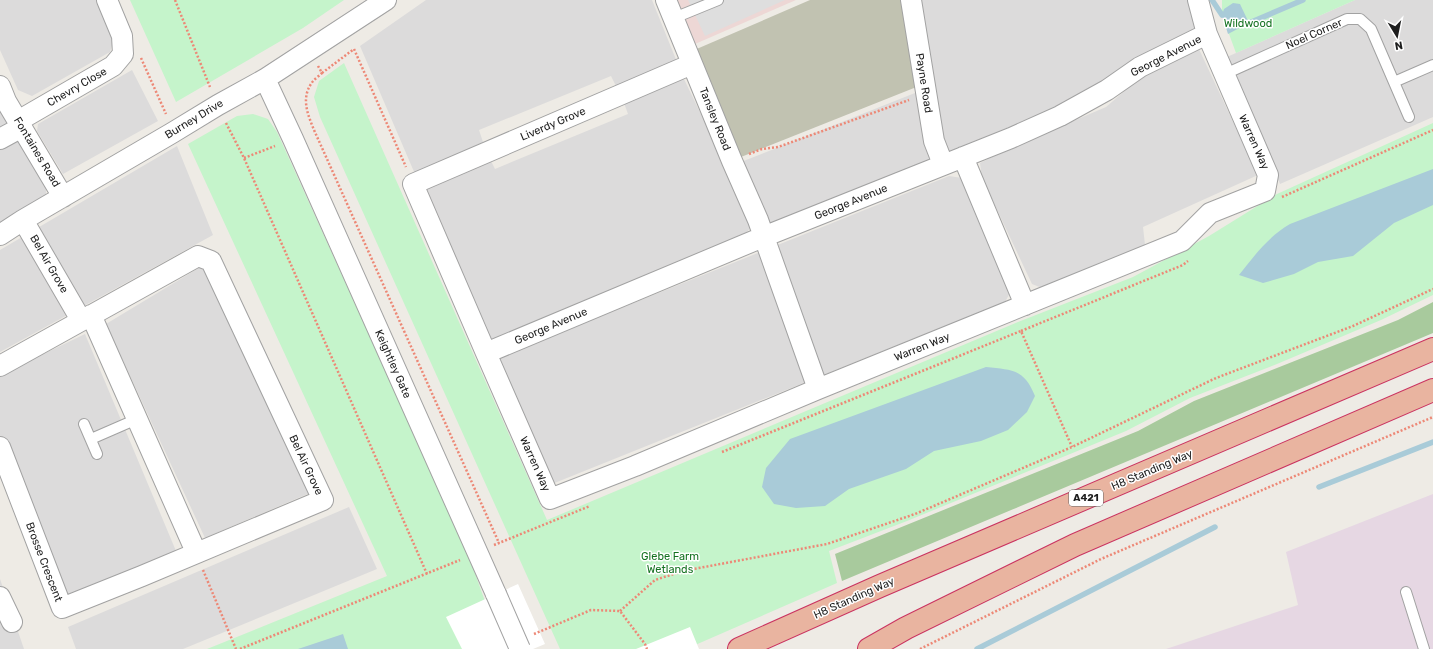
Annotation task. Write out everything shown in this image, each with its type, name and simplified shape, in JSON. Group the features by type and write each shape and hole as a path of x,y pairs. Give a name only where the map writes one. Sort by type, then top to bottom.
{"highway":[{"name":"H8 Standing Way","path":"739,649 887,583 1433,349"},
{"path":"870,649 906,628 1075,545 1433,390"}],"street":[{"path":"107,0 122,36 123,54"},
{"name":"Burney Drive","path":"0,235 218,105 265,79 386,0"},
{"name":"Tansley Road","path":"666,0 732,162 758,220 763,237"},
{"name":"Payne Road","path":"911,0 934,141 943,164"},
{"name":"Warren Way","path":"413,184 550,499 635,466 818,389 1182,242 1210,213 1266,191 1268,175 1207,34 1198,0"},
{"name":"George Avenue","path":"486,353 763,237 963,157 1060,116 1107,90 1140,67 1207,34"},
{"name":"Chevry Close","path":"0,139 20,124 113,66 123,54"},
{"name":"Liverdy Grove","path":"413,184 692,64"},
{"name":"Keightley Gate","path":"265,79 520,649"},
{"name":"Fontaines Road","path":"0,86 6,101 63,197"},
{"path":"963,157 1025,305"},
{"name":"Bel Air Grove","path":"23,220 86,318 137,419 196,552 323,500 211,261 198,256 86,318"},
{"path":"763,237 818,389"},
{"path":"0,366 86,318"},
{"name":"Brosse Crescent","path":"0,447 62,608 142,576 196,552"},
{"path":"0,597 12,622"}],"lane":[{"path":"674,18 718,0"},
{"name":"Noel Corner","path":"1225,74 1347,19 1360,19 1371,28 1409,117"},
{"path":"1394,82 1433,65"},
{"path":"91,439 137,419"},
{"path":"84,424 97,454"},
{"path":"1406,592 1424,649"}],"path":[{"path":"176,0 210,87"},
{"path":"413,184 354,49 311,83 306,97 306,108 314,130 499,543"},
{"path":"123,54 141,58 166,115"},
{"path":"316,64 322,73"},
{"path":"732,162 762,149 778,148 926,94"},
{"path":"225,122 244,158 427,574"},
{"path":"1277,200 1433,130"},
{"path":"244,158 279,145"},
{"path":"720,453 1183,265 1189,260"},
{"path":"539,632 591,610 620,611 655,580 683,571 827,544 915,514 1072,447 1216,378 1353,326 1433,289"},
{"path":"1021,330 1072,447"},
{"path":"920,649 1100,559 1433,416"},
{"path":"491,547 594,504"},
{"path":"196,552 236,649"},
{"path":"240,649 466,557"},
{"path":"620,611 645,644 647,649"}],"shaded area":[{"path":"0,0 99,0 115,36 110,52 32,96 18,90 0,50"},
{"path":"426,0 652,0 677,62 617,88 611,76 479,130 483,142 415,174 360,46"},
{"path":"677,0 796,0 695,44"},
{"path":"688,0 785,0 705,36"},
{"path":"810,0 904,0 919,86 741,157 692,51"},
{"path":"917,0 1192,0 1200,31 1057,111 950,155 943,138"},
{"path":"1355,0 1433,0 1433,117 1280,184 1227,57"},
{"path":"1198,47 1258,175 1143,227 1145,245 1042,288 1032,284 982,178 980,163 1015,146 1106,107 1149,70"},
{"path":"132,70 158,121 63,174 37,131 38,124"},
{"path":"683,77 754,224 746,233 491,344 421,188 489,157 495,169 628,114 624,103"},
{"path":"920,91 934,162 768,228 741,162"},
{"path":"0,108 46,185 46,200 0,223"},
{"path":"177,146 213,235 0,352 0,250"},
{"path":"949,176 962,178 1011,291 1005,302 552,484 497,358"},
{"path":"207,263 312,492 205,538 106,324"},
{"path":"85,334 176,551 67,597 0,436 0,375"},
{"path":"1433,494 1433,649 1166,649 1298,605 1286,552"},
{"path":"349,507 377,569 183,649 76,649 68,627"},
{"path":"0,579 24,649 0,649"}],"green space":[{"path":"130,0 344,0 303,28 176,102"},
{"name":"Wildwood","path":"1222,0 1355,0 1236,53 1222,15"},
{"name":"Glebe Farm Wetlands","path":"344,63 547,520 1018,322 1133,277 1209,236 1277,194 1433,123 1433,295 1381,320 1277,364 1190,398 1126,431 907,521 829,551 837,583 686,649 560,649 320,117 314,97 319,81"},
{"path":"253,114 268,119 277,132 466,548 502,649 207,649 387,576 188,144 237,116"},
{"path":"1433,302 1433,333 842,581 835,554 1138,431 1194,401 1398,320"}],"water":[{"path":"1233,3 1240,4 1249,23 1228,34 1222,15 1224,9"},
{"path":"1433,169 1433,205 1394,223 1353,256 1318,262 1294,274 1263,283 1239,275 1275,234 1290,224"},
{"path":"986,367 1016,372 1026,380 1035,396 1027,412 1008,430 981,441 934,451 906,469 849,489 825,506 796,508 774,504 762,487 766,468 790,439"},
{"path":"343,634 348,649 298,649"}],"pier":[{"path":"518,584 545,644 533,649 462,649 446,617"},
{"path":"690,627 699,649 636,649"}],"waterway":[{"path":"1212,0 1222,15"},
{"path":"1249,23 1303,0"},
{"path":"1319,487 1433,442"},
{"path":"977,649 1215,527"}]}
